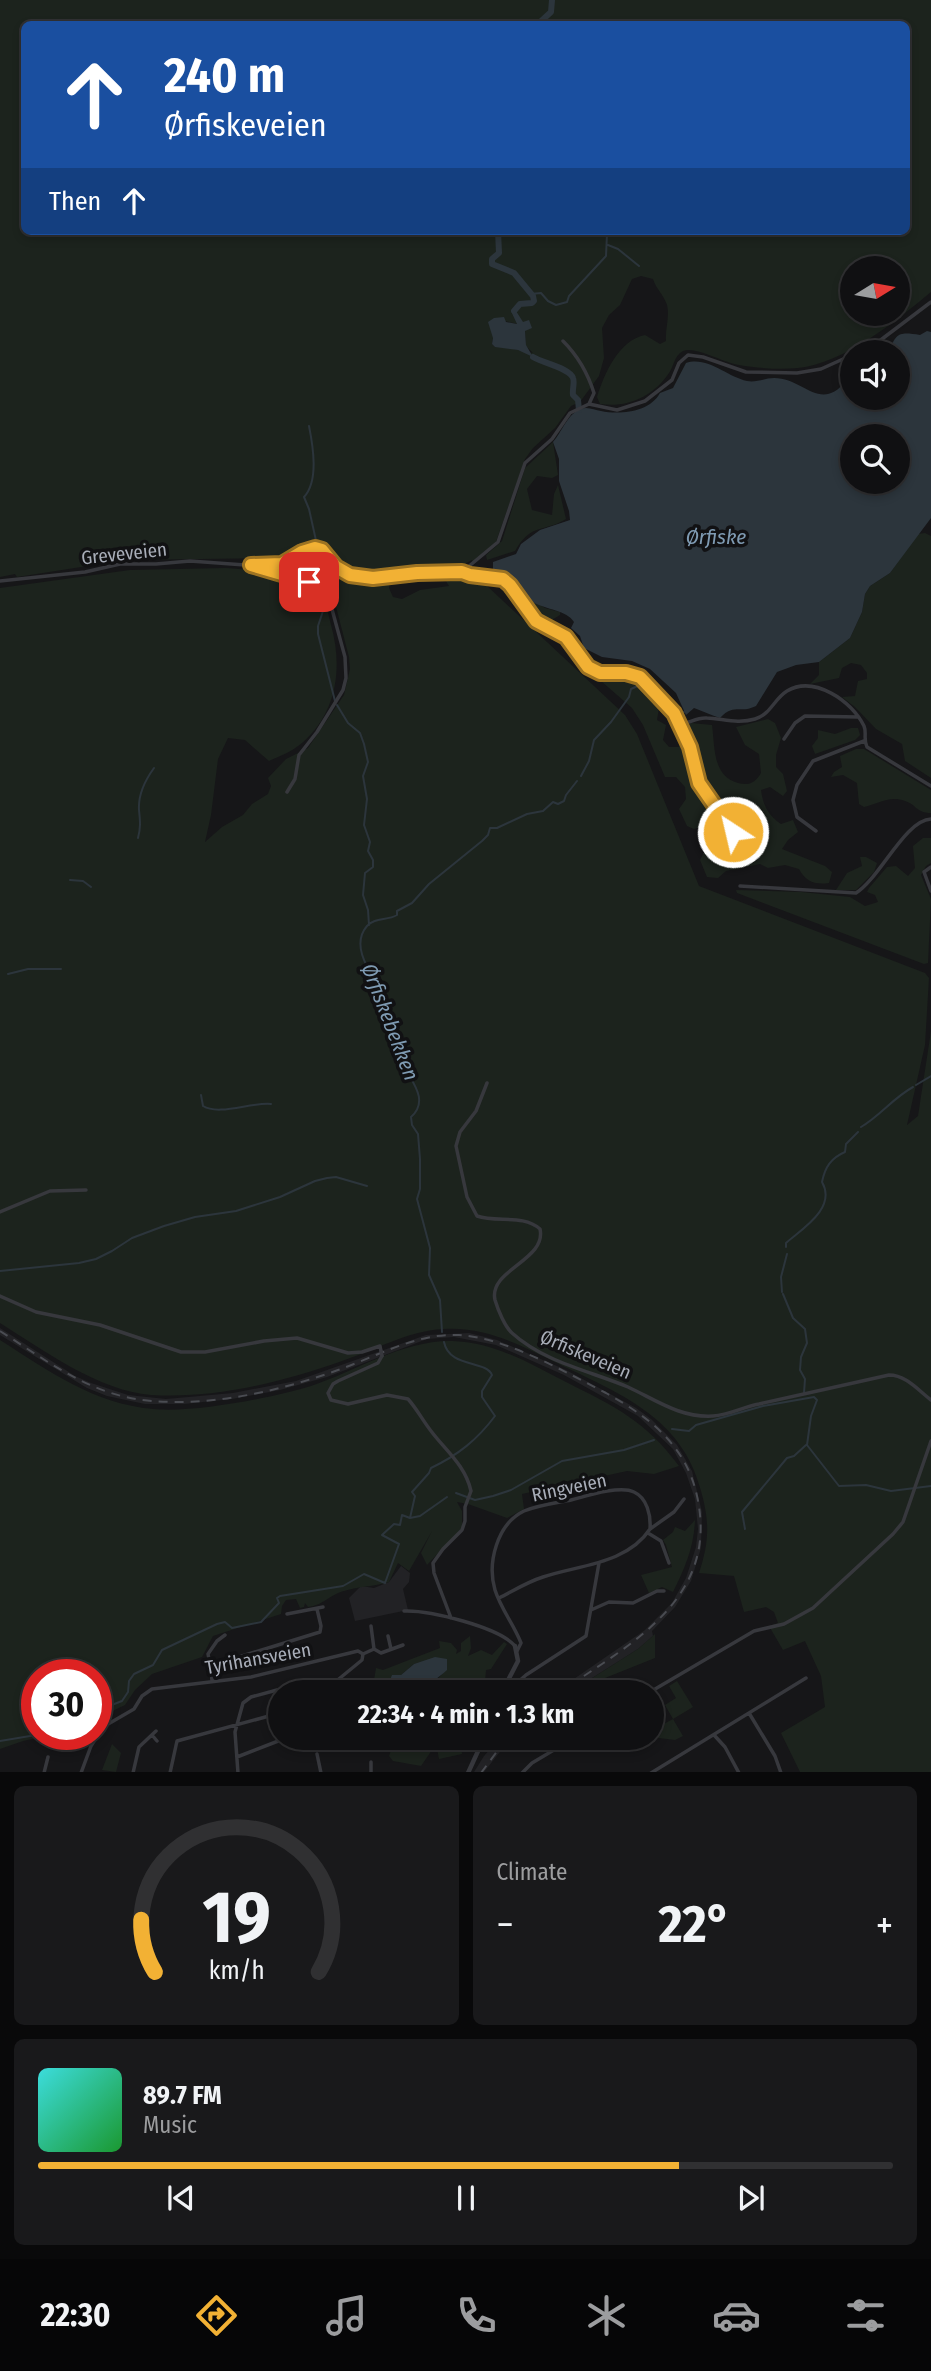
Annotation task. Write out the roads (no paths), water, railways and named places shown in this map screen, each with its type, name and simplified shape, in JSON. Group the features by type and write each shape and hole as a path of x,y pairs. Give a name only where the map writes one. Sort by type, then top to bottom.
{"street":[{"path":"881,340 931,302"},
{"path":"563,341 591,385 594,394 589,404"},
{"path":"733,832 699,783 690,747 680,729 680,722 645,683 634,675 600,673 593,670 585,664 566,637 536,621 506,581 462,572 498,542 525,463 552,439 569,414 589,404 617,410 645,401 672,380 679,363 688,355 703,356 746,372 797,373 821,369 840,360"},
{"name":"Greveveien","path":"0,581 85,572 120,564 190,561 282,564 315,548 322,550 336,567 350,575 373,578 462,572"},
{"name":"Greveveien","path":"251,565 309,582 326,591 345,657 346,678 343,690 299,755 295,779 287,792"},
{"path":"680,722 704,718 727,722 757,719 767,714 786,692 805,687 822,689 846,703 858,717 865,728 864,741 869,748 931,786"},
{"path":"784,739 794,723 806,716 858,717"},
{"path":"816,831 797,817 793,800 797,785 813,761 864,741"},
{"path":"740,886 848,894 856,892 871,880 916,825 926,818 931,819"},
{"path":"931,867 924,876 931,891"},
{"name":"Ørfiskeveien","path":"487,1083 476,1111 457,1139 459,1163 470,1205 477,1216 491,1220 534,1223 541,1233 539,1247 514,1267 496,1289 496,1304 514,1335 548,1356 596,1377 626,1386 680,1412 698,1416 725,1415 756,1404 890,1375 899,1375 931,1400"},
{"path":"0,1212 50,1191 86,1189"},
{"path":"0,1296 36,1312 100,1325 181,1352 205,1352 297,1338 348,1353 380,1346 382,1353 378,1363 333,1384 328,1393 331,1400 348,1404 387,1395 408,1399 430,1431 452,1455 470,1486 462,1531 435,1559 433,1568 451,1618"},
{"path":"664,1684 754,1631 784,1623 808,1610 893,1534 903,1522 931,1441"},
{"name":"Ringveien","path":"516,1649 521,1643 499,1598 493,1576 495,1549 507,1525 522,1512 583,1497 627,1490 638,1494 646,1504 649,1531 662,1541 669,1563"},
{"path":"499,1598 545,1576 618,1555 674,1512 684,1499"},
{"path":"520,1680 586,1636 600,1562"},
{"path":"591,1610 609,1602 633,1603 653,1593 664,1591"},
{"path":"287,1614 323,1606"},
{"path":"211,1669 220,1662 320,1632 317,1609"},
{"path":"404,1611 425,1612 451,1618 505,1638 516,1649 517,1664 508,1680"},
{"path":"370,1626 374,1649"},
{"path":"212,1681 208,1654 225,1635"},
{"path":"388,1636 391,1648"},
{"path":"374,1649 381,1653 403,1645"},
{"path":"338,1680 362,1660 363,1654 374,1649"},
{"name":"Tyrihansveien","path":"81,1772 91,1746 103,1727 134,1709 142,1696 156,1688 251,1677 358,1651 363,1654"},
{"path":"653,1772 806,1678"},
{"path":"238,1772 236,1725 243,1703 251,1697 268,1692"},
{"path":"749,1713 775,1756 781,1772"},
{"path":"170,1772 177,1741 268,1716"},
{"path":"133,1772 139,1746 154,1733 157,1741"},
{"path":"714,1735 725,1746 738,1772"},
{"path":"237,1757 268,1745"},
{"path":"468,1772 479,1750"},
{"path":"523,1772 532,1763 554,1750"},
{"path":"317,1754 321,1772"},
{"path":"44,1772 48,1757"},
{"path":"371,1762 371,1772"}],"water":[{"path":"511,311 516,311 523,322 529,320 532,328 525,331 526,345 533,357 518,350 495,347 492,344 488,322 504,317 506,322 517,324"},
{"name":"Ørfiske","path":"931,332 931,518 890,573 870,586 850,638 819,662 796,665 777,672 756,706 729,711 720,718 694,708 686,715 676,693 650,669 632,661 602,657 584,648 580,636 571,628 574,622 571,618 533,602 508,577 493,571 493,562 516,554 521,544 540,530 570,520 559,481 559,459 553,442 568,419 580,409 617,413 642,408 660,393 673,388 686,363 702,362 747,381 785,379 820,394 828,394 840,387 840,410 910,410 910,340 894,340 900,335"},
{"path":"435,1657 447,1659 447,1670 434,1680 390,1680 392,1675 401,1675 414,1664"}],"waterway":[{"path":"541,21 551,12 552,0"},
{"path":"854,21 860,21"},
{"path":"498,235 499,253 492,259 492,264 514,273 533,296 532,303 520,304 514,311"},
{"path":"530,294 541,293 556,305 567,302 569,296 606,256 607,235"},
{"path":"608,245 618,249 639,266"},
{"path":"533,357 571,374 574,380 573,395 578,400 579,410"},
{"path":"309,426 313,473 312,482 304,497 317,545"},
{"path":"317,551 317,575 320,584"},
{"path":"321,590 325,605 318,634 335,701"},
{"name":"Ørfiskebekken","path":"581,776 589,761 594,740 611,722 629,697 631,689 644,683"},
{"name":"Ørfiskebekken","path":"649,683 680,712 684,712"},
{"path":"337,705 348,723 360,733 368,762 363,776 367,799 364,825 370,842 368,851 373,867 365,873 363,895 369,925"},
{"path":"138,838 140,799 145,782 154,768"},
{"name":"Ørfiskebekken","path":"442,1332 440,1300 429,1275 430,1248 417,1199 420,1189 420,1159 418,1134 412,1125 411,1117 419,1104 419,1097 403,1064 397,1032 385,998 365,962 360,944 362,935 370,923 397,915 397,911 412,903 429,884 482,841 490,828 497,828 527,814 543,811 553,802 558,804 564,801 577,781"},
{"path":"70,880 83,881 91,887"},
{"path":"8,974 28,969 61,969"},
{"path":"916,1085 931,1076"},
{"path":"861,1127 913,1087"},
{"path":"201,1095 203,1106 210,1109 271,1104"},
{"path":"786,1247 786,1243 816,1217 825,1201 822,1182 827,1167 832,1160 845,1152 846,1144 858,1132"},
{"path":"0,1271 96,1259 132,1238 164,1226 195,1217 236,1211 327,1178 336,1177 367,1186"},
{"path":"782,1292 781,1277 787,1254"},
{"path":"783,1294 793,1318 805,1329 807,1343 801,1357 800,1370 805,1379 804,1393"},
{"name":"Ørfiskebekken","path":"112,1705 122,1701 134,1674 153,1665 162,1650 217,1624 225,1622 232,1628 261,1622 279,1603 277,1598 280,1596 343,1586 364,1574 385,1583 399,1544 382,1535 394,1524 400,1525 402,1515 410,1518 415,1496 412,1492 431,1468 466,1446 495,1416 482,1397 482,1391 492,1375 483,1367 453,1356 444,1342"},
{"path":"672,1429 689,1431 696,1425 763,1406 814,1397 817,1400 811,1416 807,1445 839,1486 866,1485 891,1491 931,1486"},
{"path":"456,1493 475,1500 493,1496 511,1490 562,1461 624,1450 654,1440"},
{"path":"745,1529 742,1512 787,1458 794,1456 806,1445"},
{"path":"410,1518 420,1516 447,1497"},
{"name":"Ørfiskebekken","path":"0,1741 21,1738"}],"railway":[{"path":"0,1331 90,1385 110,1393 152,1401 223,1399 270,1390 338,1370 397,1346 443,1335 459,1335 477,1337 515,1349 622,1402 664,1434 675,1447 692,1478 701,1532 695,1563 682,1591 663,1615 614,1656 578,1680"},
{"path":"482,1772 498,1750"}]}
